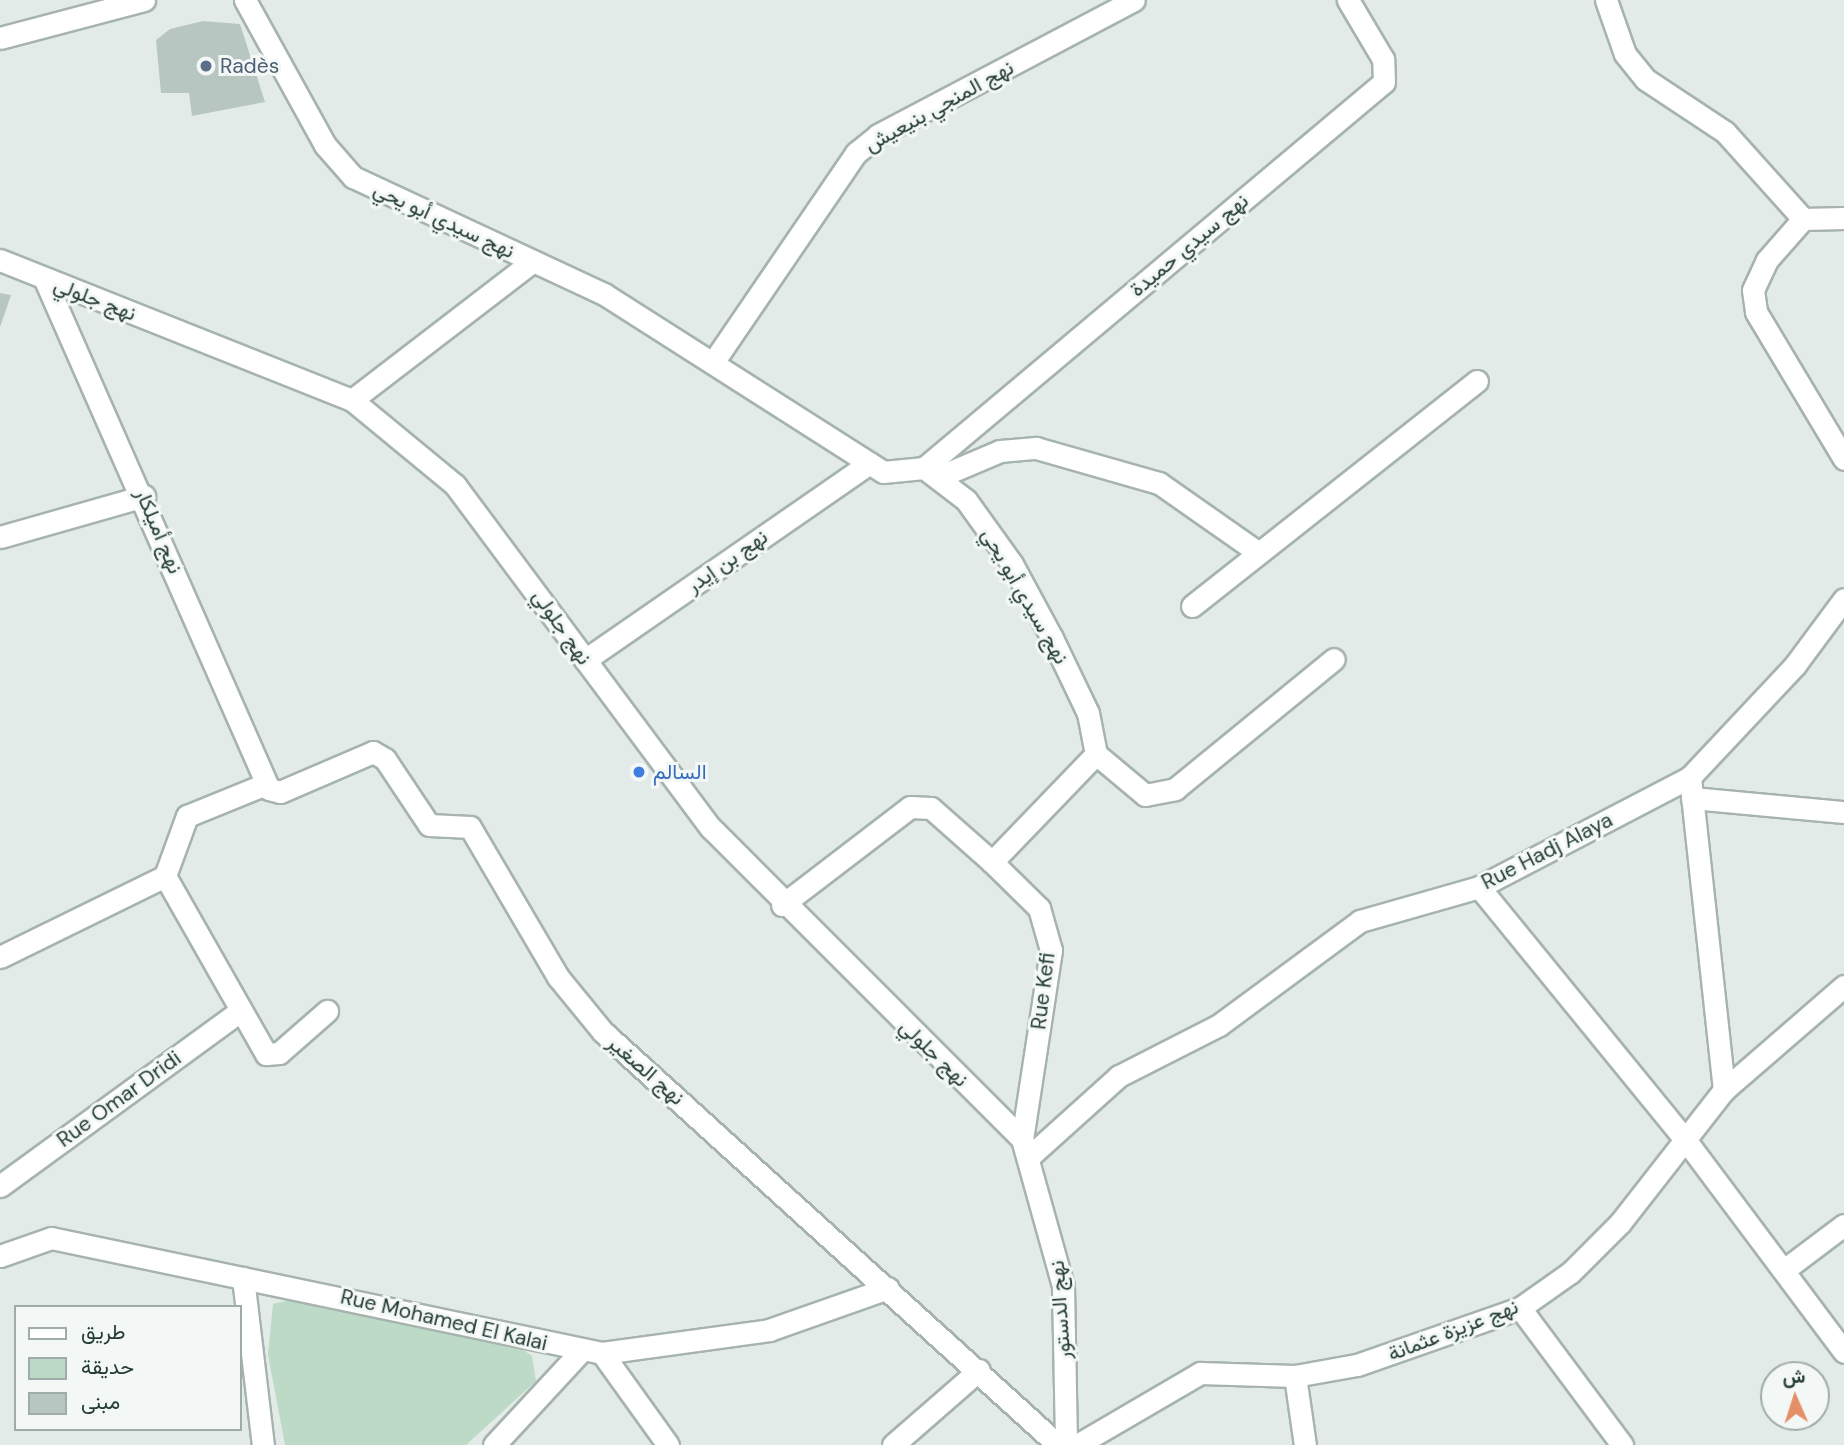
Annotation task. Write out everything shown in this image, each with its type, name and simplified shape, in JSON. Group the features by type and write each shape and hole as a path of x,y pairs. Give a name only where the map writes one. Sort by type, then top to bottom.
{"street":[{"path":"0,38 144,0"},
{"name":"نهج سيدي أبو يحي","path":"245,0 325,145 353,177 604,294 714,361 869,463 900,474 932,472 1012,564 1087,713 1096,754"},
{"name":"نهج المنجي بنيعيش","path":"714,361 856,153 878,135 1134,0"},
{"name":"نهج سيدي حميدة","path":"932,472 1384,82 1383,60 1348,0"},
{"path":"1606,0 1626,54 1645,79 1725,132 1803,219"},
{"path":"1844,218 1803,219 1767,260 1753,290 1756,312 1844,458"},
{"name":"نهج جلولي","path":"0,260 352,400 455,485 711,828 782,905 1026,1147"},
{"name":"نهج سيدي أبو يحي","path":"352,400 533,261"},
{"name":"نهج أميلكار","path":"45,280 144,496 265,784"},
{"path":"1192,606 1477,381"},
{"path":"932,472 1000,451 1036,448 1159,483 1259,553"},
{"name":"نهج بن إيدر","path":"585,660 869,463"},
{"path":"0,537 144,496"},
{"name":"Rue Hadj Alaya","path":"1026,1147 1119,1076 1219,1025 1360,921 1479,887 1691,787 1795,665 1844,598"},
{"path":"992,862 1096,754 1144,795 1175,789 1334,659"},
{"name":"نهج الصغير","path":"265,784 280,792 361,754 385,759 429,825 470,827 480,837 558,977 603,1032 979,1370 1058,1445"},
{"path":"0,957 165,876 187,816 265,784"},
{"path":"1724,1090 1691,787 1844,812"},
{"name":"Rue Kefi","path":"782,905 910,807 931,808 1039,908 1051,950 1026,1147"},
{"path":"165,876 239,1012 273,1056 327,1011"},
{"path":"1479,887 1684,1138 1844,1352"},
{"name":"نهج عزيزة عثمانة","path":"1077,1445 1200,1373 1295,1377 1433,1343 1520,1308 1572,1272 1620,1223 1724,1090 1844,986"},
{"name":"Rue Omar Dridi","path":"0,1186 239,1012"},
{"name":"نهج الدستور","path":"1026,1147 1063,1286 1066,1445"},
{"path":"1784,1270 1844,1225"},
{"name":"Rue Mohamed El Kalai","path":"1,1249 51,1238 243,1278 383,1303 580,1352 602,1353 769,1330 888,1288"},
{"path":"243,1278 262,1445"},
{"path":"1520,1308 1622,1445"},
{"path":"494,1445 580,1352"},
{"path":"602,1353 668,1445"},
{"path":"893,1445 979,1370"},
{"path":"1295,1377 1305,1445"}],"green space":[{"path":"294,1299 516,1345 532,1356 536,1381 466,1445 285,1445 268,1355 273,1304"}],"building":[{"name":"Radès","path":"203,21 240,24 265,102 192,116 189,93 161,93 156,40 170,29"},
{"path":"0,293 11,295 0,327"}],"place":[{"name":"Radès","path":"206,66"},
{"name":"السالم","path":"639,772"}]}
